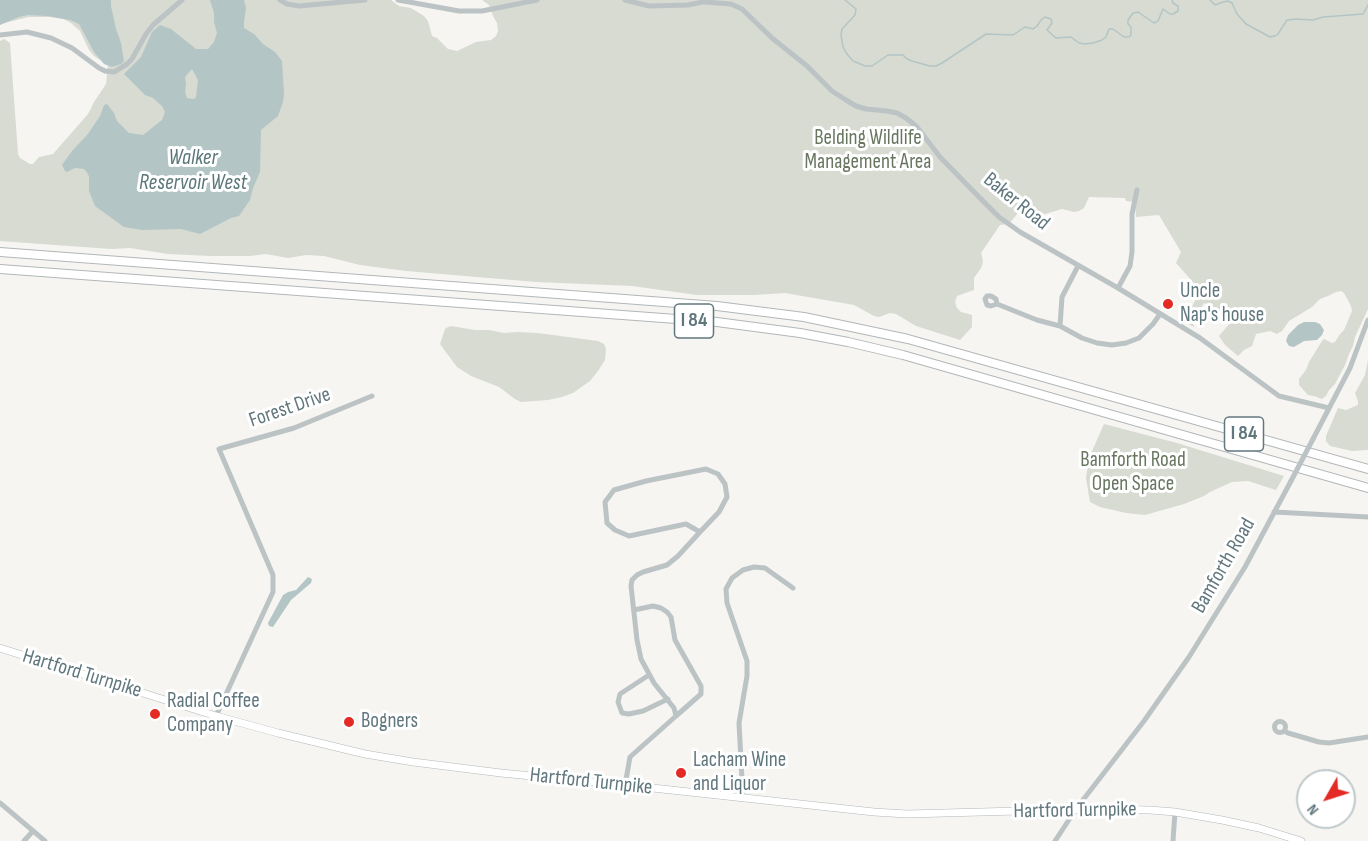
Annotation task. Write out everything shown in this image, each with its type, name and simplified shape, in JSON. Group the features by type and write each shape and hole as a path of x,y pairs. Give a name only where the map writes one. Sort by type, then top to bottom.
{"highway":[{"name":"I 84","path":"0,252 717,306 804,316 908,339 1368,469"},
{"name":"I 84","path":"0,270 717,322 792,332 912,357 1368,488"}],"main road":[{"name":"Hartford Turnpike","path":"0,648 216,716 298,738 376,756 448,767 907,814 1076,809 1175,812 1259,828 1302,841"}],"street":[{"path":"0,35 27,32 51,38 72,48 99,68 114,72 132,59 153,25 182,0"},
{"path":"280,0 299,6 364,0"},
{"path":"398,0 459,11 482,11 516,2 537,0"},
{"name":"Baker Road","path":"625,0 649,6 707,1 731,4 741,9 807,66 832,91 856,106 897,113 906,118 917,127 940,157 999,217 1020,232 1200,338 1279,396 1329,408"},
{"path":"1118,288 1130,266 1132,214 1137,190"},
{"path":"1060,326 1062,297 1078,266"},
{"path":"997,304 1037,320 1060,326 1097,344 1112,345 1139,338 1160,314"},
{"name":"Bamforth Road","path":"1055,841 1076,809 1183,666 1239,577 1350,368 1368,320"},
{"name":"Forest Drive","path":"216,716 273,591 273,575 219,449 294,428 372,396"},
{"path":"676,716 674,708 640,659 632,580 643,572 667,565 678,556 719,513 727,497 725,484 718,474 706,469 614,490 605,502 607,524 629,536 686,524 700,532"},
{"path":"1274,512 1368,517"},
{"path":"743,798 739,723 747,676 747,661 727,603 726,590 732,578 743,570 754,567 765,568 793,588"},
{"path":"625,785 630,757 701,694 701,686 675,640 671,617 661,608 653,606 634,610"},
{"path":"649,675 620,694 618,702 622,713 643,711 668,699"},
{"path":"1284,731 1288,734 1329,743 1368,737"},
{"path":"0,803 45,841"},
{"path":"1173,841 1175,812"},
{"path":"24,841 33,831"}],"green space":[{"name":"Belding Wildlife Management Area","path":"0,0 391,0 399,6 411,8 424,16 428,21 432,36 448,49 457,51 476,42 491,40 496,36 497,23 489,5 482,0 1368,0 1368,309 1335,384 1322,399 1308,395 1299,385 1299,379 1322,341 1324,339 1335,342 1344,330 1352,311 1344,293 1336,292 1320,299 1312,307 1289,321 1277,334 1270,331 1256,334 1252,346 1238,356 1225,345 1219,336 1232,321 1231,317 1204,303 1193,323 1194,327 1183,321 1201,291 1176,263 1181,252 1159,215 1136,217 1135,202 1126,201 1125,198 1089,197 1084,208 1074,212 1062,209 1045,214 1029,208 1018,213 1009,224 1000,225 981,253 983,262 974,278 974,290 957,296 955,302 957,308 961,312 972,315 972,327 960,340 916,326 896,314 890,313 879,317 854,305 785,293 697,295 632,286 536,282 406,271 360,265 324,256 306,255 288,258 266,254 210,256 168,254 130,248 111,249 0,241 0,41 4,39 10,43 18,154 30,164 33,164 39,157 53,154 88,114 106,84 108,65 89,50 80,31 63,19 29,17 0,24"},
{"path":"451,326 504,333 538,333 598,341 604,344 606,349 605,360 590,381 573,393 548,400 521,402 499,387 471,376 457,367 440,344 445,329"},
{"path":"1368,360 1368,450 1352,451 1330,446 1326,441 1326,436 1338,408 1346,410 1358,405 1355,393 1365,375"},
{"name":"Bamforth Road Open Space","path":"1104,424 1177,443 1284,476 1276,490 1248,481 1232,482 1184,504 1145,515 1100,507 1090,502 1086,478 1089,458"}],"water":[{"path":"0,0 111,0 124,61 112,67 104,64 94,52 79,24 70,20 28,15 0,25"},
{"name":"Walker Reservoir West","path":"210,0 244,0 246,8 244,28 275,52 282,61 283,102 278,116 261,130 260,172 250,200 239,216 200,234 181,229 142,230 124,227 95,206 89,191 89,176 84,169 75,168 67,172 62,165 88,134 100,116 104,105 107,104 117,121 129,133 143,135 162,120 165,112 162,106 153,98 145,95 124,74 141,57 152,32 160,25 171,29 196,49 208,49 217,33","holes":["192,69 198,80 196,97 187,98 185,77"]},
{"path":"1304,322 1320,324 1324,330 1322,335 1317,340 1304,341 1294,347 1289,346 1286,341 1288,335"},
{"path":"308,577 312,579 311,583 291,600 273,627 269,626 268,623 283,595 296,590"}],"waterway":[{"path":"845,0 856,9 855,15 842,29 843,47 853,61 865,66 872,66 888,55 903,55 912,61 936,66 986,34 1013,35 1025,27 1033,29 1045,17 1051,19 1052,23 1047,30 1056,38 1071,37 1079,43 1093,43 1106,37 1109,29 1113,29 1124,37 1129,37 1131,27 1128,20 1133,13 1138,12 1154,23 1158,21 1163,9 1170,14 1178,11 1178,6 1172,0"},
{"path":"1210,0 1215,5 1228,1 1232,3 1237,14 1246,24 1270,37 1278,34 1287,20 1313,20 1363,14 1368,5"}],"place":[{"name":"Uncle Nap's house","path":"1168,304"},
{"name":"Radial Coffee Company","path":"155,714"},
{"name":"Bogners","path":"349,722"},
{"name":"Lacham Wine and Liquor","path":"681,773"}]}
